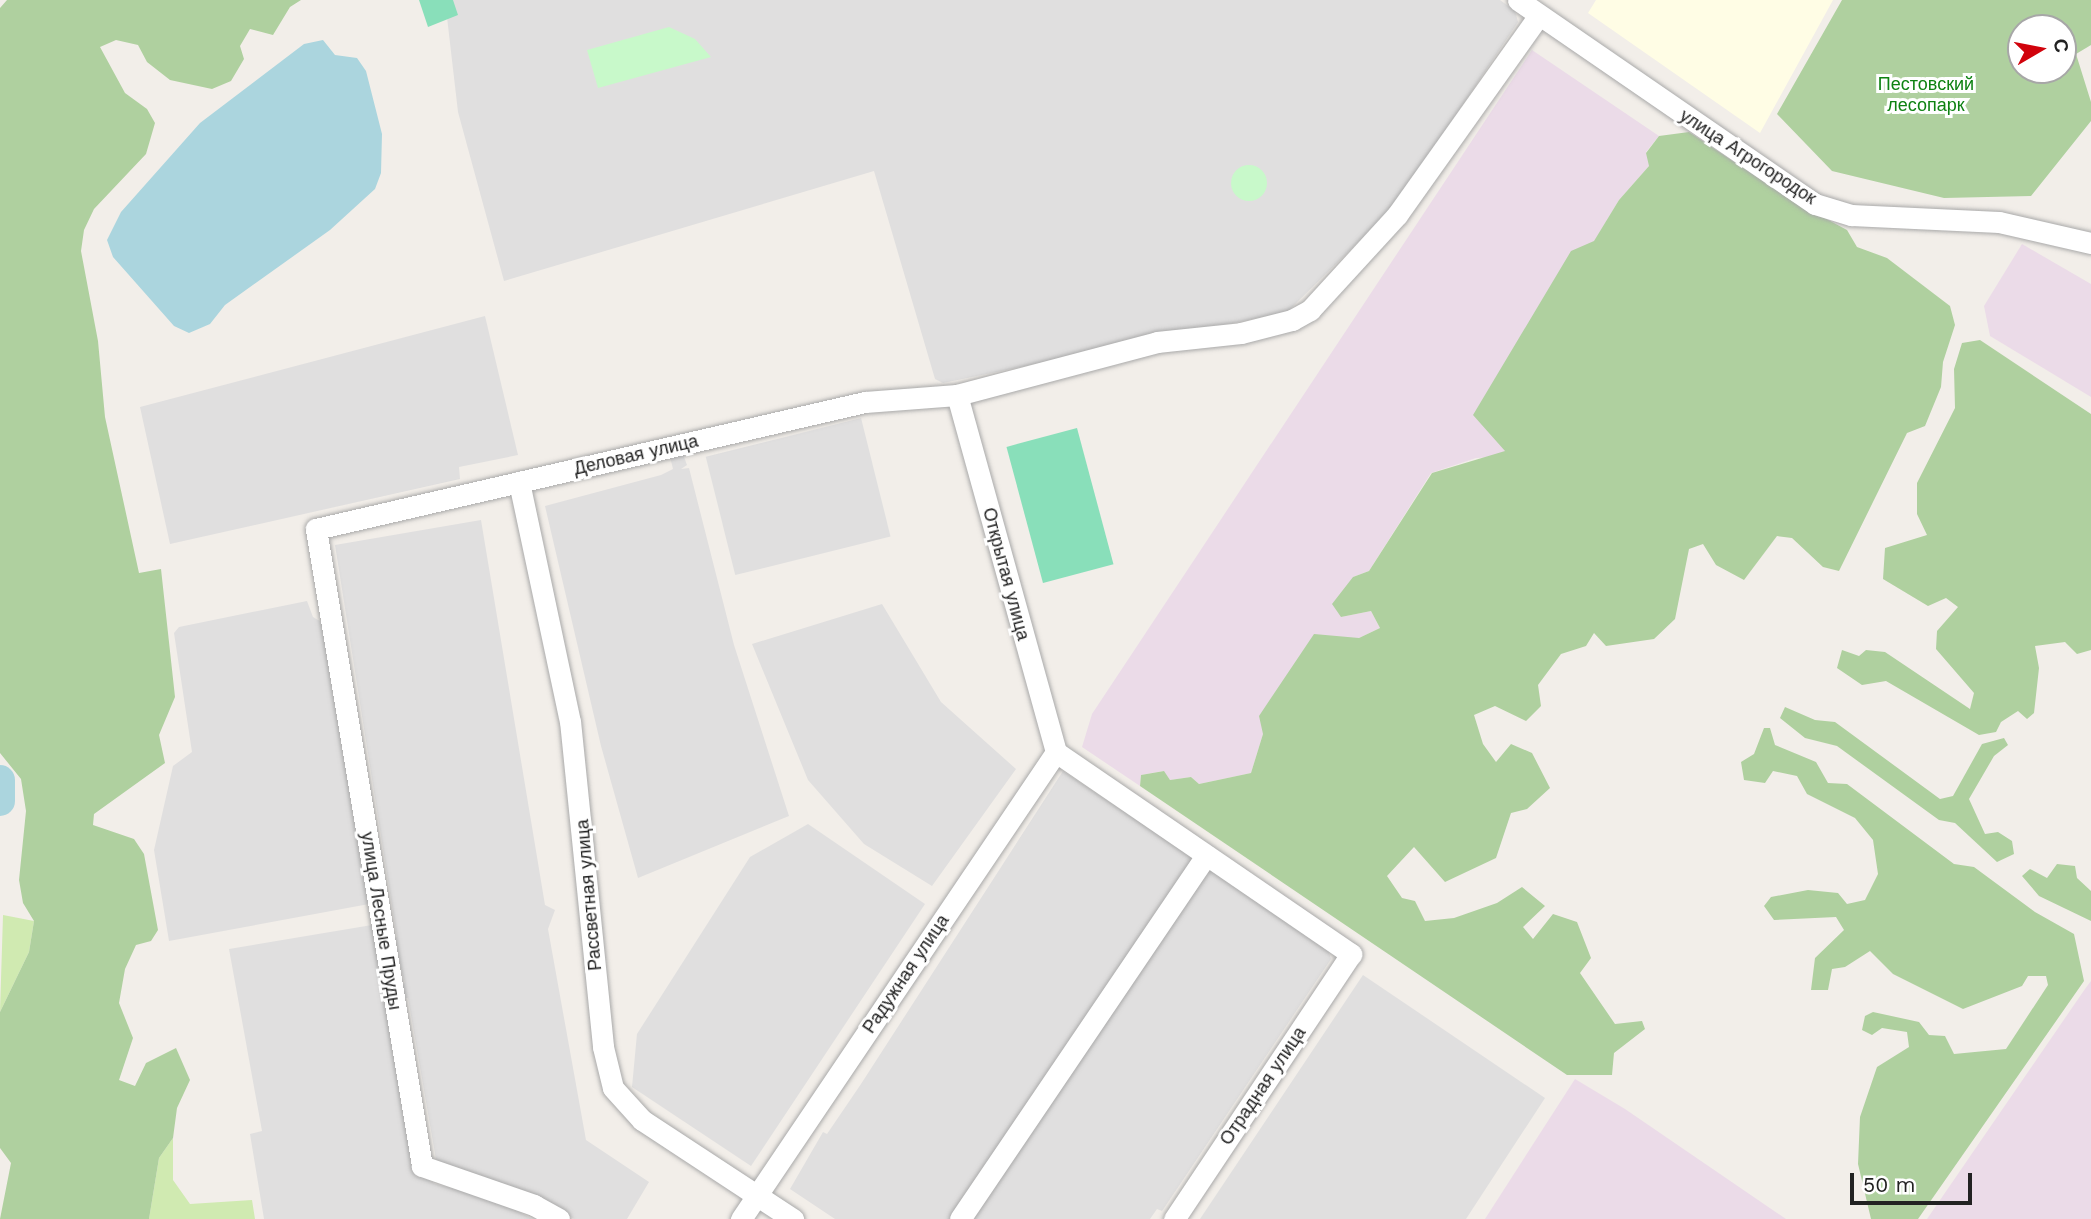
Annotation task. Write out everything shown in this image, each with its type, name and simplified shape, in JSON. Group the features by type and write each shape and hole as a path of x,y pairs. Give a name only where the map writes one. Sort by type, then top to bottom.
{"street":[{"name":"улица Агрогородок","path":"1518,0 1815,204 1851,215 1999,222 2091,243"},
{"name":"Деловая улица","path":"316,529 865,402 957,396 1157,342 1268,328 1310,310 1397,215 1539,15"},
{"name":"Открытая улица","path":"957,396 1056,752"},
{"name":"Рассветная улица","path":"519,482 570,720 603,1047 613,1088 642,1120 793,1219"},
{"name":"улица Лесные Пруды","path":"316,529 422,1167 534,1205 559,1219"},
{"path":"960,1219 1206,855 1056,752"},
{"name":"Радужная улица","path":"741,1219 1056,752"},
{"name":"Отрадная улица","path":"1174,1219 1351,954 1206,855"}],"shaded area":[{"path":"445,0 1500,0 1515,11 1518,22 1395,206 1287,312 943,383 935,379 874,171 504,281 458,112"},
{"path":"1596,0 1833,0 1760,133 1588,13"},
{"path":"1532,50 1659,136 1646,152 1650,165 1619,200 1594,242 1505,451 1496,457 1476,458 1431,473 1369,571 1353,577 1341,617 1371,611 1380,628 1359,638 1263,734 1251,773 1199,784 1191,777 1170,780 1163,771 1141,775 1140,786 1082,747 1092,714"},
{"path":"2022,244 2091,284 2091,397 1990,336 1984,306"},
{"path":"485,316 518,455 459,467 460,479 170,544 140,407"},
{"path":"861,418 891,536 735,575 706,457"},
{"path":"683,454 687,465 681,469 689,468 734,645 789,816 638,878 601,746 545,506 661,475 673,469 670,457"},
{"path":"481,520 545,905 555,910 548,929 586,1140 649,1182 627,1219 574,1219 536,1197 437,1165 408,998 401,998 398,985 405,983 393,939 397,937 335,545"},
{"path":"307,601 313,617 323,623 369,904 169,941 154,850 173,766 192,752 174,633 179,627"},
{"path":"882,604 941,702 1016,769 932,886 864,844 808,780 752,644"},
{"path":"1063,771 1193,858 949,1219 835,1219 790,1189 823,1132 827,1134 861,1084"},
{"path":"808,824 925,904 751,1166 632,1087 637,1034 750,857"},
{"path":"1202,870 1212,871 1328,950 1331,959 1162,1211 1157,1209 1150,1219 970,1219"},
{"path":"372,925 414,1170 435,1184 494,1198 532,1219 264,1219 250,1134 262,1131 229,949"},
{"path":"1363,975 1545,1098 1466,1219 1200,1219"},
{"path":"2091,981 2091,1219 1927,1219 2085,989"},
{"path":"1575,1079 1625,1109 1786,1219 1485,1219"}],"green space":[{"path":"7,0 301,0 290,7 273,35 250,29 240,46 244,59 231,81 212,89 170,80 147,62 138,45 116,40 100,47 125,93 147,109 155,123 146,154 94,209 84,230 81,251 98,341 105,417 139,573 161,569 175,697 159,735 165,763 94,814 93,825 134,839 144,854 158,930 151,941 136,945 125,969 119,1003 133,1038 119,1080 135,1086 146,1063 176,1048 190,1080 177,1108 173,1138 159,1158 149,1219 0,1219 11,1163 0,1148 0,1012 29,952 34,921 23,903 19,880 26,811 21,779 0,753 0,8"},
{"path":"419,0 453,0 458,15 428,27"},
{"name":"Пестовский лесопарк","path":"1842,0 2091,0 2091,45 2077,53 2077,14 2007,14 2007,84 2077,84 2077,57 2091,102 2091,121 2031,196 1944,198 1832,171 1777,114"},
{"path":"669,27 695,39 711,57 598,88 587,50"},
{"path":"1689,132 1793,201 1847,230 1857,247 1887,258 1950,306 1955,325 1943,362 1941,387 1925,426 1907,433 1839,571 1823,567 1792,538 1777,536 1744,580 1716,565 1703,544 1689,549 1675,619 1654,639 1606,646 1594,633 1586,646 1561,654 1538,685 1541,706 1526,721 1495,706 1474,715 1483,744 1496,762 1511,744 1532,753 1550,788 1527,809 1511,813 1496,858 1445,882 1414,847 1387,876 1402,898 1415,901 1425,921 1454,918 1497,903 1522,887 1545,906 1523,927 1533,939 1553,914 1577,922 1591,958 1580,973 1615,1024 1642,1021 1645,1029 1614,1053 1612,1075 1567,1075 1140,786 1141,775 1164,771 1170,780 1191,777 1199,784 1251,773 1263,734 1259,716 1314,634 1359,638 1380,628 1371,611 1341,617 1332,604 1353,577 1369,571 1432,473 1505,451 1473,415 1571,251 1594,241 1619,200 1649,166 1646,153 1659,136"},
{"path":"1249,165 1262,170 1267,183 1262,196 1249,201 1236,196 1231,183 1236,170"},
{"path":"1980,340 2091,414 2091,650 2077,654 2065,642 2035,646 2039,668 2034,713 2027,719 2018,711 2001,722 1996,732 1979,735 1886,681 1862,685 1837,668 1842,650 1859,656 1866,650 1885,652 1970,709 1974,693 1936,649 1937,631 1958,607 1946,598 1928,606 1883,579 1885,548 1927,535 1917,514 1917,483 1955,408 1954,369 1962,343"},
{"path":"1077,428 1113,564 1043,583 1006,447"},
{"path":"1785,707 1815,720 1835,722 1940,799 1953,796 1982,744 2004,738 2008,745 1994,756 1969,799 1985,834 1998,832 2012,841 2014,854 1997,862 1955,823 1939,820 1837,746 1805,738 1780,718"},
{"path":"1764,728 1770,728 1775,745 1816,762 1828,783 1847,784 1954,864 1974,867 2035,912 2074,934 2084,981 1918,1219 1871,1219 1858,1164 1860,1117 1877,1067 1909,1047 1907,1032 1882,1028 1872,1035 1862,1030 1865,1016 1873,1012 1919,1022 1929,1035 1945,1036 1954,1054 2006,1049 2048,985 2046,976 2028,976 2022,986 1963,1009 1893,974 1870,951 1845,967 1832,969 1828,990 1811,990 1815,958 1844,930 1836,917 1774,920 1764,906 1771,897 1808,890 1838,893 1847,904 1865,900 1878,874 1873,840 1855,818 1807,794 1797,776 1773,771 1765,783 1744,780 1741,762 1754,754"},
{"path":"2057,864 2075,866 2077,878 2091,891 2091,921 2039,896 2022,876 2030,869 2047,878"},
{"path":"3,915 34,921 29,952 0,1012"},
{"path":"173,1138 173,1180 190,1204 252,1200 255,1219 149,1219 159,1158"}],"water":[{"path":"323,40 335,55 357,58 366,71 382,134 381,173 375,189 330,230 225,305 210,324 189,333 174,326 113,257 107,240 121,212 200,123 304,44"}],"waterway":[{"path":"0,780 0,801"}]}
